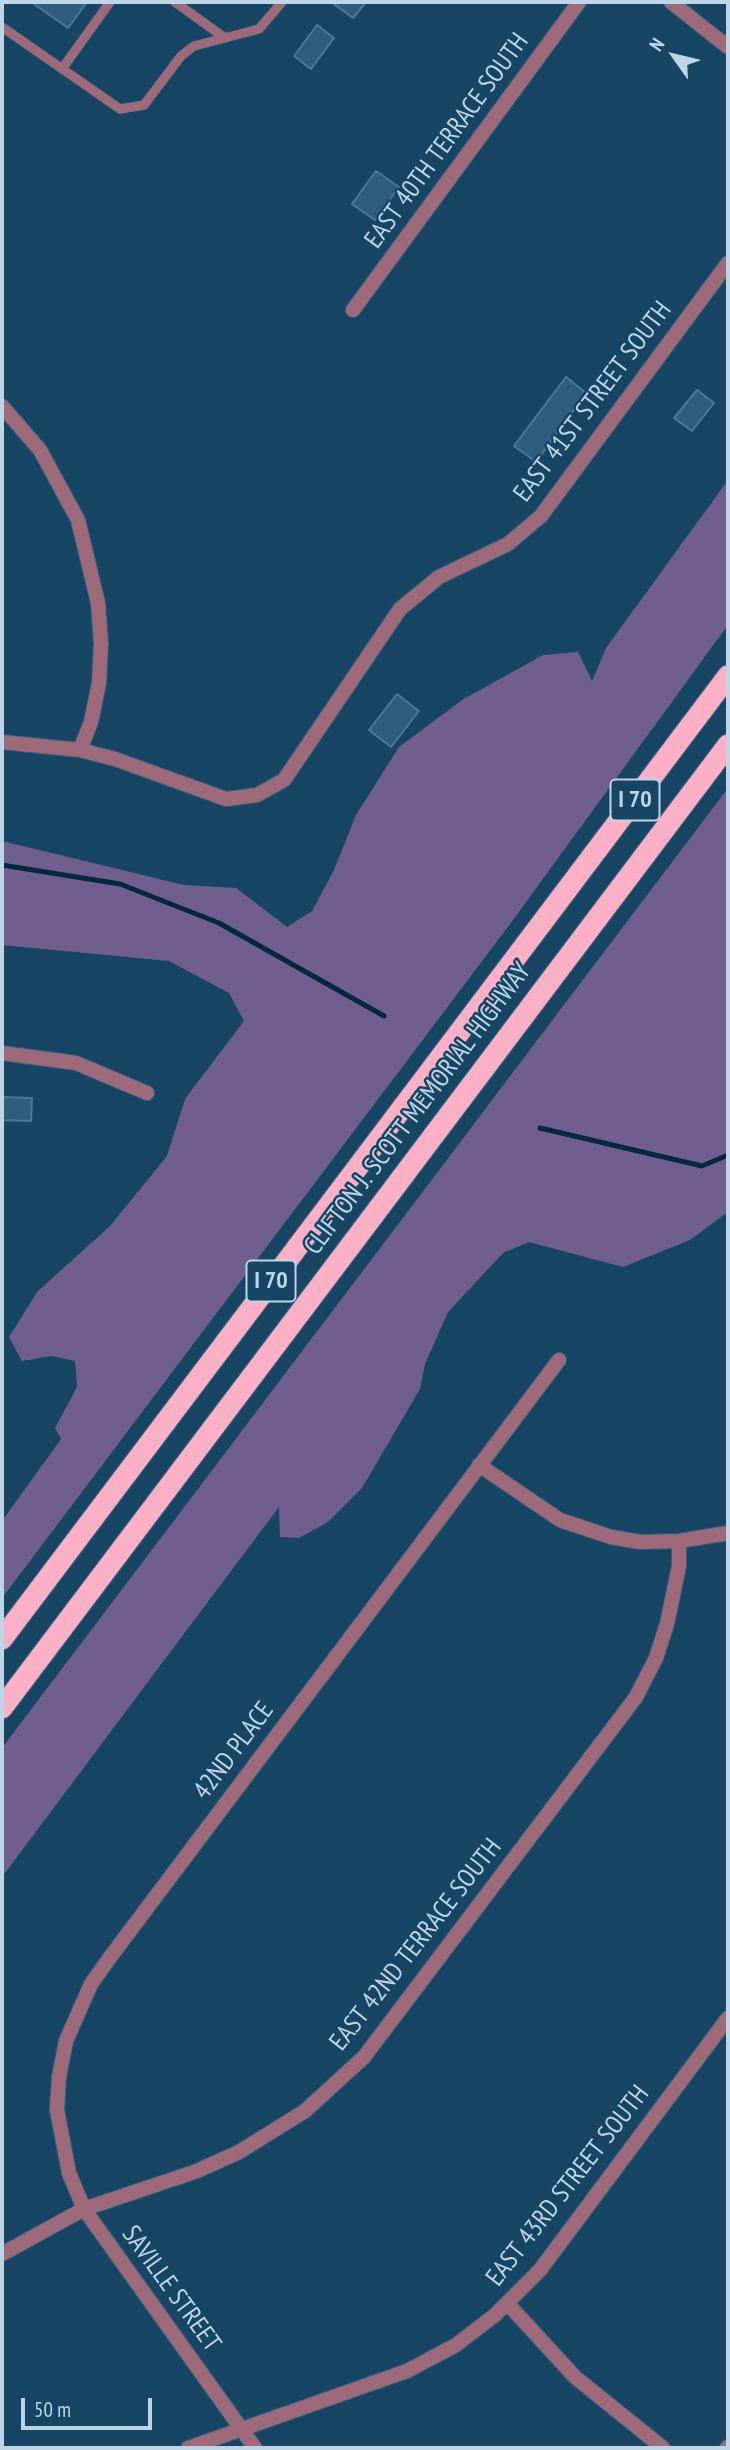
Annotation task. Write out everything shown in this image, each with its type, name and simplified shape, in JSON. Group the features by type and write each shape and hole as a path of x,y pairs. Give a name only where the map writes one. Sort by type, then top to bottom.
{"highway":[{"name":"CLIFTON J. SCOTT MEMORIAL HIGHWAY","path":"2,1639 728,676"},
{"name":"CLIFTON J. SCOTT MEMORIAL HIGHWAY","path":"2,1708 728,745"}],"street":[{"name":"EAST 40TH TERRACE SOUTH","path":"353,310 579,2"},
{"path":"671,2 728,47"},
{"name":"EAST 41ST STREET SOUTH","path":"80,750 226,799 257,795 284,780 400,609 439,577 508,544 541,516 728,263"},
{"path":"2,406 40,450 78,520 98,603 101,643 99,683 91,722 80,750 30,742 2,742"},
{"path":"2,1053 76,1063 147,1093"},
{"name":"42ND PLACE","path":"84,2209 69,2173 57,2110 59,2077 66,2041 91,1984 559,1360"},
{"path":"479,1465 560,1520 611,1537 640,1542 679,1541 728,1533"},
{"name":"EAST 42ND TERRACE SOUTH","path":"2,2254 84,2209 197,2171 239,2152 304,2111 365,2057 636,1697 656,1658 667,1624 679,1566 679,1541"},
{"name":"EAST 43RD STREET SOUTH","path":"188,2448 243,2431 407,2371 456,2345 507,2303 540,2270 728,2018"},
{"name":"SAVILLE STREET","path":"84,2209 256,2448"},
{"path":"507,2303 575,2377 663,2448"}],"lane":[{"path":"62,69 110,2"},
{"path":"175,2 225,38"},
{"path":"2,27 120,109 144,105 181,56 194,46 259,29 282,2"}],"shaded area":[{"path":"728,480 728,625 510,924 2,1598 2,1521 61,1439 55,1428 77,1387 75,1361 51,1356 22,1361 9,1337 37,1292 110,1226 167,1156 185,1099 244,1021 229,993 169,961 2,945 2,841 184,885 236,888 287,927 312,911 334,870 356,815 399,747 462,700 543,655 578,652 592,681 606,648"},
{"path":"728,788 728,1212 690,1240 623,1267 529,1242 503,1253 448,1312 425,1364 420,1389 362,1488 328,1522 299,1538 280,1537 279,1507 2,1877 2,1748"}],"building":[{"path":"31,2 87,2 68,28"},
{"path":"331,2 366,2 353,18"},
{"path":"317,25 334,38 311,69 294,56"},
{"path":"376,171 399,187 375,220 352,204"},
{"path":"566,377 586,393 536,462 514,446"},
{"path":"697,390 714,403 692,431 674,418"},
{"path":"397,694 419,711 391,747 369,730"},
{"path":"2,1097 32,1098 31,1121 2,1120"}],"waterway":[{"path":"2,865 120,884 219,923 384,1016"},
{"path":"540,1128 702,1166 728,1155"}]}
